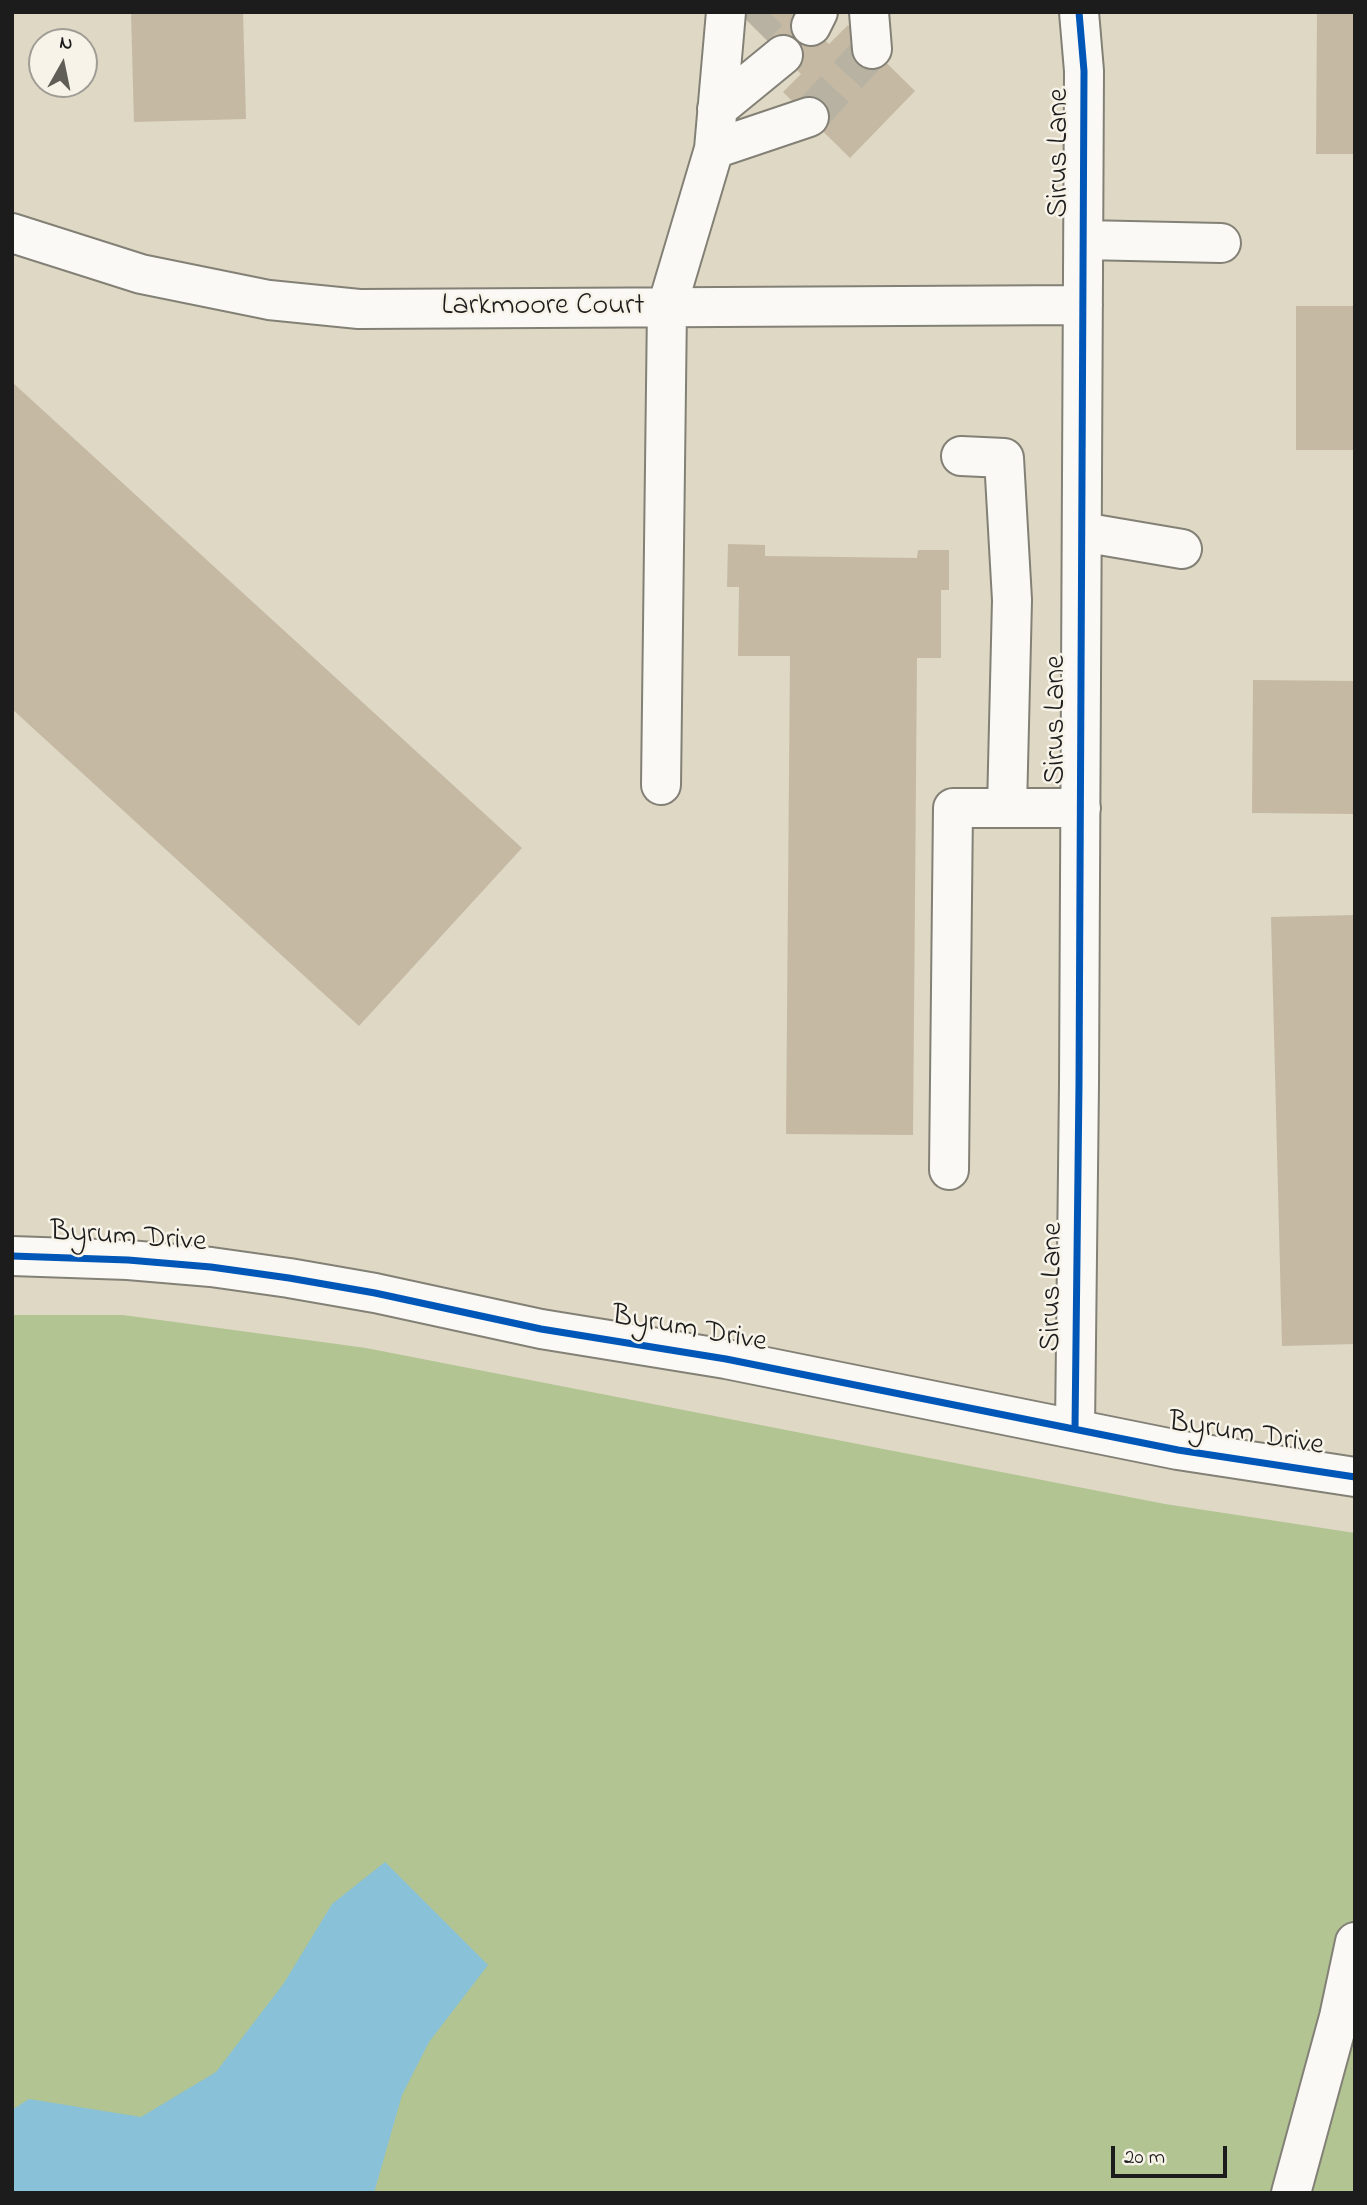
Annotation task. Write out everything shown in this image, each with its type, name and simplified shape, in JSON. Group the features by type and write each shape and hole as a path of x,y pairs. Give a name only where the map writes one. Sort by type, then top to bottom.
{"street":[{"name":"Sirus Lane","path":"1075,1428 1084,240 1084,71 1079,12"},
{"path":"661,785 667,307 714,149 722,57 740,20"},
{"path":"717,109 783,55"},
{"path":"714,149 809,117"},
{"name":"Larkmoore Court","path":"12,233 141,274 269,300 359,309 1083,305"},
{"path":"1084,240 1221,243"},
{"path":"961,456 1004,458 1012,600 1007,808"},
{"path":"1082,532 1182,549"},
{"path":"949,1170 953,808 1080,808"},
{"name":"Byrum Drive","path":"12,1256 128,1260 211,1267 289,1278 375,1293 541,1329 726,1359 1178,1450 1355,1477"},
{"path":"1291,2193 1339,2017 1355,1942"}],"green space":[{"path":"12,1315 123,1315 366,1348 1165,1504 1355,1533 1355,2193 12,2193"}],"water":[{"path":"385,1862 488,1965 429,2042 402,2095 374,2193 12,2193 12,2110 29,2099 141,2117 216,2072 284,1983 332,1904"}],"building":[{"path":"131,12 243,12 246,119 134,122"},
{"path":"738,12 796,12 829,44 848,25 915,91 850,158 783,92 801,74"},
{"path":"1317,12 1355,12 1355,154 1316,154"},
{"path":"1296,306 1355,306 1355,450 1296,450"},
{"path":"12,382 522,848 359,1026 12,709"},
{"path":"728,544 765,545 765,556 917,558 918,550 949,550 949,590 941,590 941,658 917,658 913,1135 786,1134 790,656 738,656 739,587 727,587"},
{"path":"1253,680 1355,681 1355,814 1252,813"},
{"path":"1355,915 1355,1344 1282,1346 1271,917"}],"tunnel":[{"path":"754,27 769,12"},
{"path":"809,117 872,49"}],"cycle path":[{"path":"1075,1428 1084,71 1079,12"},
{"path":"12,1256 128,1260 211,1267 289,1278 375,1293 541,1329 726,1359 1178,1450 1355,1477"}]}
